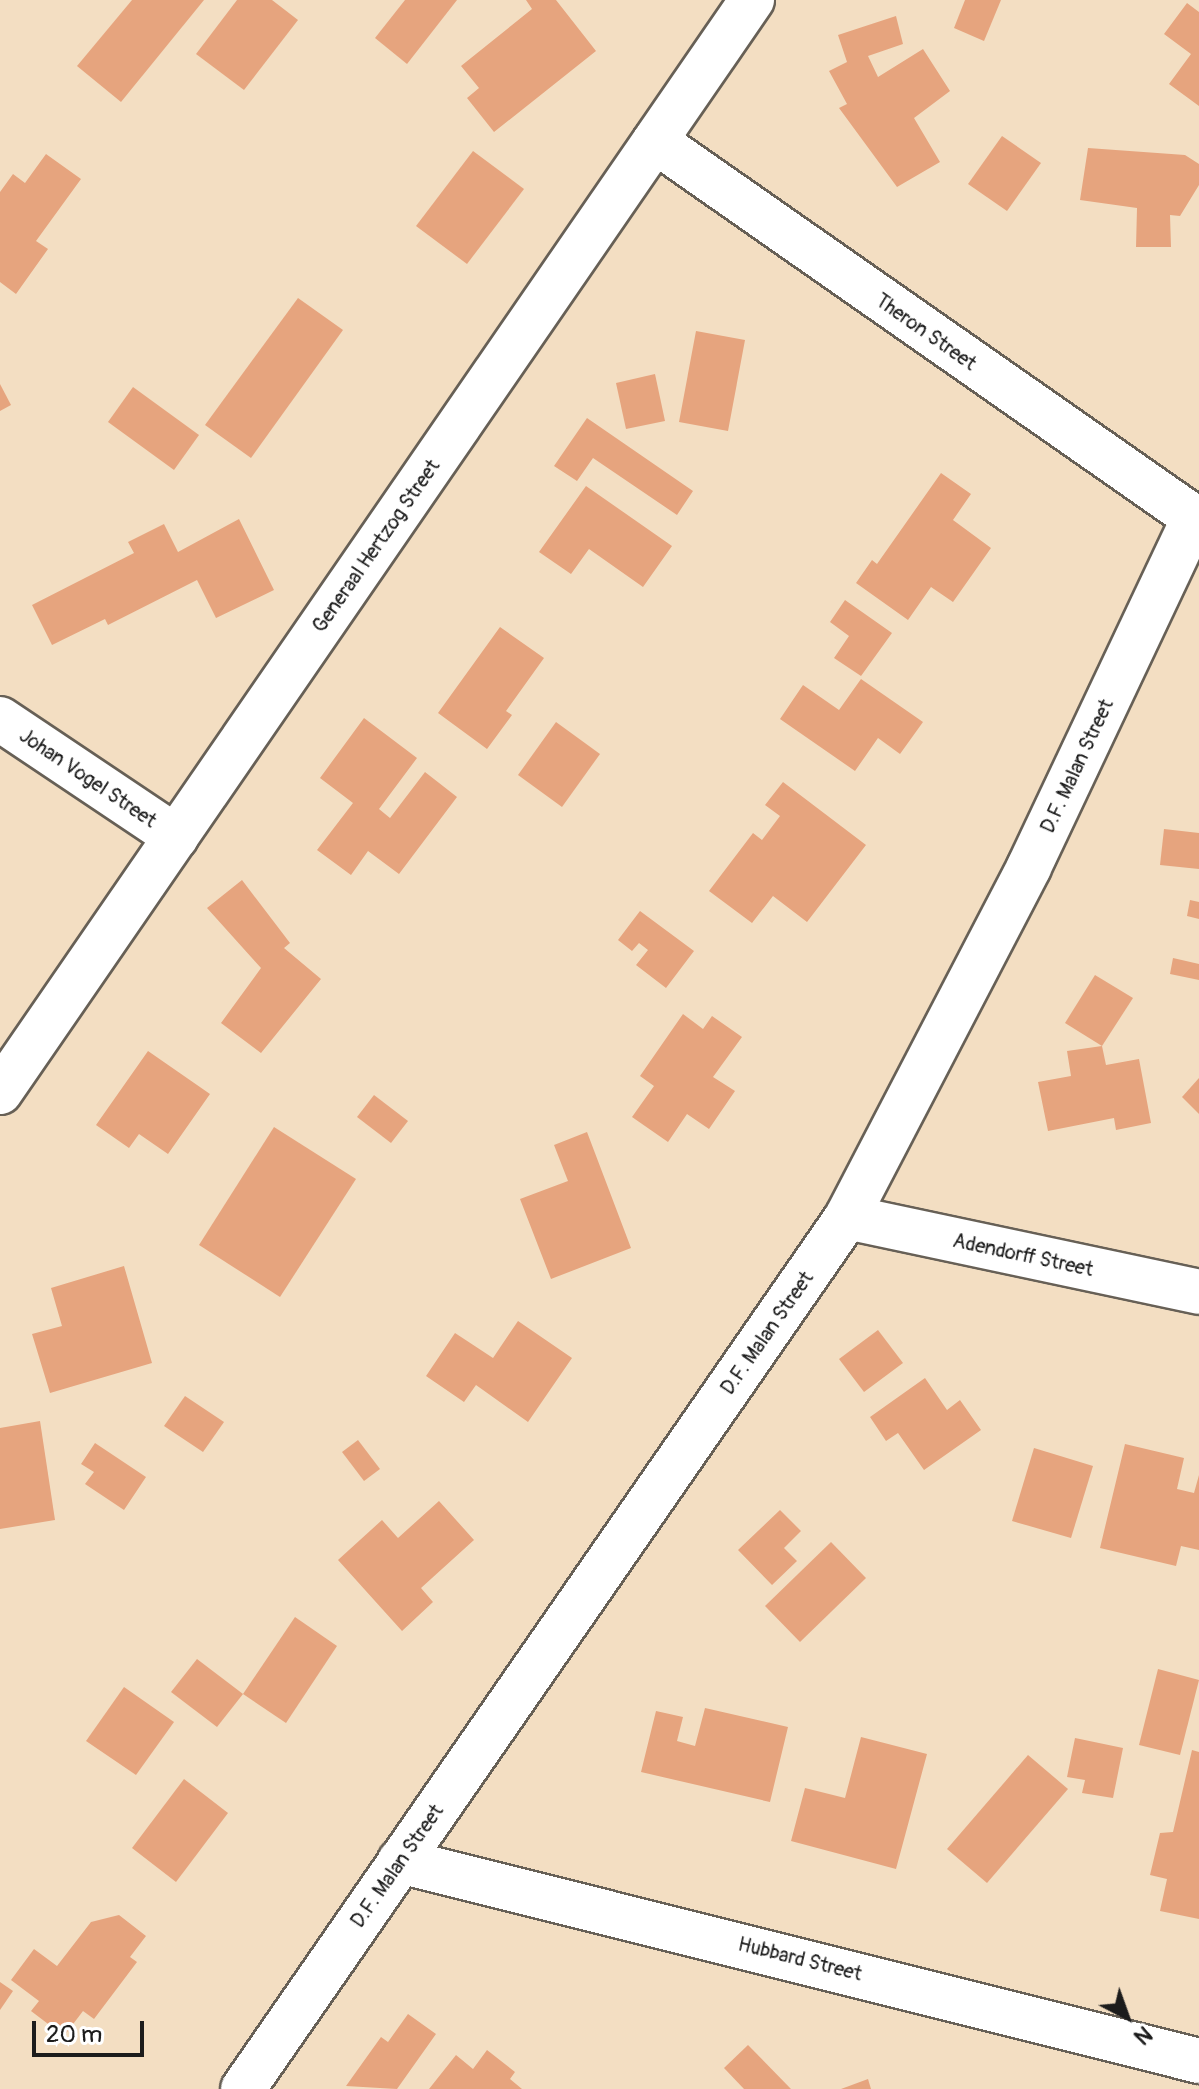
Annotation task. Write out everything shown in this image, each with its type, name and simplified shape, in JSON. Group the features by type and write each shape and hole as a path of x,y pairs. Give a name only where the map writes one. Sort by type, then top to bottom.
{"street":[{"name":"Generaal Hertzog Street","path":"0,1092 752,0"},
{"name":"Theron Street","path":"655,141 1196,520"},
{"name":"D.F. Malan Street","path":"243,2089 847,1217 1029,867 1196,520"},
{"name":"Johan Vogel Street","path":"0,719 176,837"},
{"name":"Adendorff Street","path":"847,1217 1199,1292"},
{"name":"Hubbard Street","path":"400,1861 1199,2061"}],"building":[{"path":"132,0 204,0 121,102 77,66"},
{"path":"237,0 272,0 298,20 244,90 196,54"},
{"path":"405,0 457,0 407,64 375,38"},
{"path":"526,0 556,0 596,51 494,132 467,98 479,88 461,66 532,9"},
{"path":"965,0 1001,0 984,41 954,28"},
{"path":"1187,3 1199,12 1199,106 1169,84 1191,54 1164,34"},
{"path":"896,16 903,44 868,56 878,77 923,49 950,91 914,118 940,162 897,187 839,108 847,104 829,71 847,62 838,35"},
{"path":"1002,136 1041,163 1007,211 968,184"},
{"path":"1088,148 1185,155 1199,164 1199,185 1180,216 1170,215 1171,247 1136,247 1137,208 1080,200"},
{"path":"473,151 524,189 467,264 416,226"},
{"path":"46,154 81,179 36,241 48,249 16,294 0,282 0,192 13,174 25,183"},
{"path":"298,298 343,330 251,458 205,425"},
{"path":"696,331 745,340 728,431 679,422"},
{"path":"655,374 665,421 626,429 616,383"},
{"path":"0,384 11,405 0,411"},
{"path":"133,387 199,435 174,470 108,422"},
{"path":"587,418 693,491 677,515 593,458 577,481 554,466"},
{"path":"941,473 971,494 953,520 991,548 953,602 931,587 908,620 856,583 872,560 877,564"},
{"path":"586,486 672,546 643,587 589,549 571,574 539,552"},
{"path":"239,519 274,590 216,618 197,580 108,625 105,619 52,645 32,605 134,553 128,542 164,524 178,552"},
{"path":"845,600 892,633 861,676 834,658 849,636 830,622"},
{"path":"500,627 544,658 506,711 512,715 487,749 438,713"},
{"path":"861,679 923,722 900,754 878,738 855,771 780,719 803,685 839,710"},
{"path":"364,718 417,758 379,809 390,818 425,772 457,797 399,874 368,851 351,875 317,850 353,803 320,778"},
{"path":"556,722 600,754 562,807 518,775"},
{"path":"783,782 866,845 807,922 773,896 752,923 709,891 753,833 762,840 780,816 765,805"},
{"path":"1164,829 1199,833 1199,869 1160,865"},
{"path":"242,880 290,943 284,948 321,979 261,1053 221,1023 261,968 207,908"},
{"path":"1190,900 1199,902 1199,919 1187,916"},
{"path":"640,911 694,951 666,988 636,965 648,950 639,943 632,951 618,940"},
{"path":"1173,958 1199,964 1199,980 1170,974"},
{"path":"1095,975 1133,998 1102,1046 1065,1023"},
{"path":"683,1014 703,1029 712,1016 742,1037 713,1077 735,1091 709,1129 687,1114 668,1142 632,1117 654,1086 640,1076"},
{"path":"1102,1046 1106,1065 1139,1059 1151,1123 1116,1130 1114,1118 1048,1131 1038,1082 1071,1076 1067,1051"},
{"path":"148,1051 210,1094 168,1154 139,1134 129,1148 96,1125"},
{"path":"1199,1078 1199,1114 1182,1097"},
{"path":"374,1095 408,1121 391,1143 357,1117"},
{"path":"274,1127 356,1179 280,1297 199,1245"},
{"path":"587,1132 631,1248 551,1279 520,1199 568,1181 554,1145"},
{"path":"124,1266 152,1363 50,1393 32,1334 62,1326 51,1288"},
{"path":"518,1321 572,1358 528,1422 476,1385 464,1402 426,1376 455,1333 493,1358"},
{"path":"878,1330 903,1363 864,1392 839,1359"},
{"path":"925,1378 947,1410 960,1400 981,1430 924,1470 898,1433 886,1441 870,1417"},
{"path":"185,1396 224,1422 203,1452 164,1426"},
{"path":"40,1421 55,1520 0,1529 0,1428"},
{"path":"358,1440 380,1469 364,1481 342,1452"},
{"path":"95,1443 146,1477 124,1510 85,1484 94,1472 81,1464"},
{"path":"1125,1444 1184,1458 1177,1489 1194,1493 1199,1475 1199,1550 1181,1546 1176,1566 1100,1548"},
{"path":"1034,1448 1093,1466 1071,1538 1012,1521"},
{"path":"439,1501 474,1540 421,1588 433,1602 402,1631 338,1560 382,1520 398,1538"},
{"path":"780,1510 801,1531 784,1548 797,1561 772,1585 738,1550"},
{"path":"831,1542 866,1578 800,1642 765,1606"},
{"path":"295,1617 337,1646 286,1723 243,1694"},
{"path":"197,1659 243,1694 217,1727 171,1692"},
{"path":"1158,1669 1199,1680 1180,1755 1139,1745"},
{"path":"124,1687 174,1722 136,1775 86,1741"},
{"path":"705,1708 788,1727 770,1802 641,1772 656,1711 683,1717 677,1741 695,1746"},
{"path":"861,1737 927,1754 896,1869 791,1841 805,1788 845,1798"},
{"path":"1075,1738 1123,1748 1113,1798 1082,1793 1085,1780 1067,1777"},
{"path":"1192,1750 1199,1752 1199,1919 1160,1911 1167,1879 1150,1875 1160,1833 1173,1832"},
{"path":"1028,1755 1068,1789 987,1883 947,1849"},
{"path":"184,1779 228,1813 176,1882 132,1848"},
{"path":"119,1915 146,1936 130,1957 137,1962 94,2019 83,2011 64,2036 31,2011 39,2001 11,1980 34,1949 57,1966 91,1922"},
{"path":"0,1982 13,1991 0,2010"},
{"path":"408,2014 436,2034 397,2089 346,2086 381,2037 388,2042"},
{"path":"748,2045 791,2089 744,2089 724,2068"},
{"path":"487,2050 515,2072 510,2079 522,2089 429,2089 456,2055 473,2069"},
{"path":"868,2079 871,2089 841,2089"}]}
